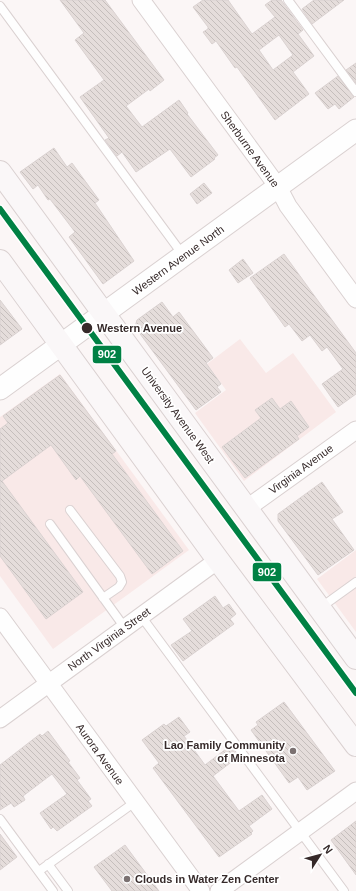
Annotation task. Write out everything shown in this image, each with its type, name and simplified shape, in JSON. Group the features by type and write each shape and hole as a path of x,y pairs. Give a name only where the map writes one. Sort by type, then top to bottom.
{"main road":[{"name":"University Avenue West","path":"0,172 356,658"},
{"path":"0,261 218,560 356,745"}],"street":[{"name":"Sherburne Avenue","path":"141,0 278,187 288,206 356,299"},
{"name":"Western Avenue North","path":"0,390 356,130"},
{"name":"Virginia Avenue","path":"246,509 356,430"},
{"name":"North Virginia Street","path":"0,719 218,560"},
{"name":"Aurora Avenue","path":"0,617 201,891"},
{"path":"219,891 356,791"}],"lane":[{"path":"288,0 356,92"},
{"path":"0,6 184,256"},
{"path":"70,510 120,576 122,582 119,587 103,598"},
{"path":"50,524 125,628"},
{"path":"319,608 356,582"},
{"path":"141,616 344,891"},
{"path":"39,871 135,802"},
{"path":"0,819 53,891"},
{"path":"48,864 68,891"}],"shaded area":[{"path":"240,339 266,373 293,353 336,412 244,481 195,413 226,390 207,364"},
{"path":"60,374 189,550 53,649 0,576 0,417"},
{"path":"356,550 356,632 317,579"}],"building":[{"path":"60,0 105,0 164,80 126,106 142,127 179,100 188,113 187,114 218,155 214,158 215,159 191,177 170,149 136,172 122,152 117,156 105,140 109,138 80,97 104,80 75,40 84,33"},
{"path":"203,0 228,0 252,34 275,17 265,5 272,0 281,0 303,30 298,34 314,56 293,72 309,94 275,120 237,67 235,68 216,41 212,44 203,32 208,29 208,27 193,7","holes":["279,35 293,55 273,70 259,50"]},
{"path":"314,0 344,0 312,24 302,9"},
{"path":"356,63 356,83 346,70"},
{"path":"338,76 354,97 339,109 335,104 328,109 315,93"},
{"path":"54,148 67,167 72,163 99,200 95,203 134,261 103,284 69,237 75,232 50,199 48,200 38,185 33,189 20,172"},
{"path":"204,183 212,193 197,204 190,194"},
{"path":"284,254 356,353 356,394 338,407 322,384 343,369 327,347 322,351 310,335 302,341 289,324 285,327 250,278"},
{"path":"243,259 253,273 238,283 229,270"},
{"path":"0,300 22,329 0,345"},
{"path":"162,302 173,317 179,312 213,358 206,363 221,384 217,387 221,392 196,410 135,327 137,320"},
{"path":"60,375 116,451 112,454 183,551 152,574 80,476 76,480 51,445 2,481 83,592 46,619 0,556 0,429 8,423 3,416"},
{"path":"272,398 280,409 291,401 309,427 297,436 299,439 245,478 222,447 261,418 255,410"},
{"path":"322,482 343,512 332,519 354,550 318,575 278,521 278,514"},
{"path":"215,596 223,608 229,604 236,614 230,619 234,624 183,661 171,645 192,631 183,619"},
{"name":"Lao Family Community of Minnesota","path":"284,702 335,771 307,790 298,777 289,783 251,730 258,725 256,722"},
{"path":"179,717 190,732 184,736 205,765 230,746 238,757 213,776 239,811 262,795 272,809 249,826 253,831 251,833 252,834 219,857 153,768 159,763 142,740 164,724 166,726"},
{"path":"48,731 70,761 68,762 80,778 77,780 91,799 88,801 92,806 57,831 53,827 51,829 40,813 67,794 52,774 23,796 25,800 14,807 11,803 0,810 0,765 40,734 42,736"},
{"path":"356,821 356,875 331,840"},
{"path":"0,834 17,857 0,870"},
{"name":"Clouds in Water Zen Center","path":"125,845 159,891 112,891 94,867"}],"transit line":[{"name":"902","path":"0,209 356,693"}],"place":[{"name":"Western Avenue","path":"87,328"},
{"name":"Lao Family Community of Minnesota","path":"293,751"},
{"name":"Clouds in Water Zen Center","path":"127,879"}]}
